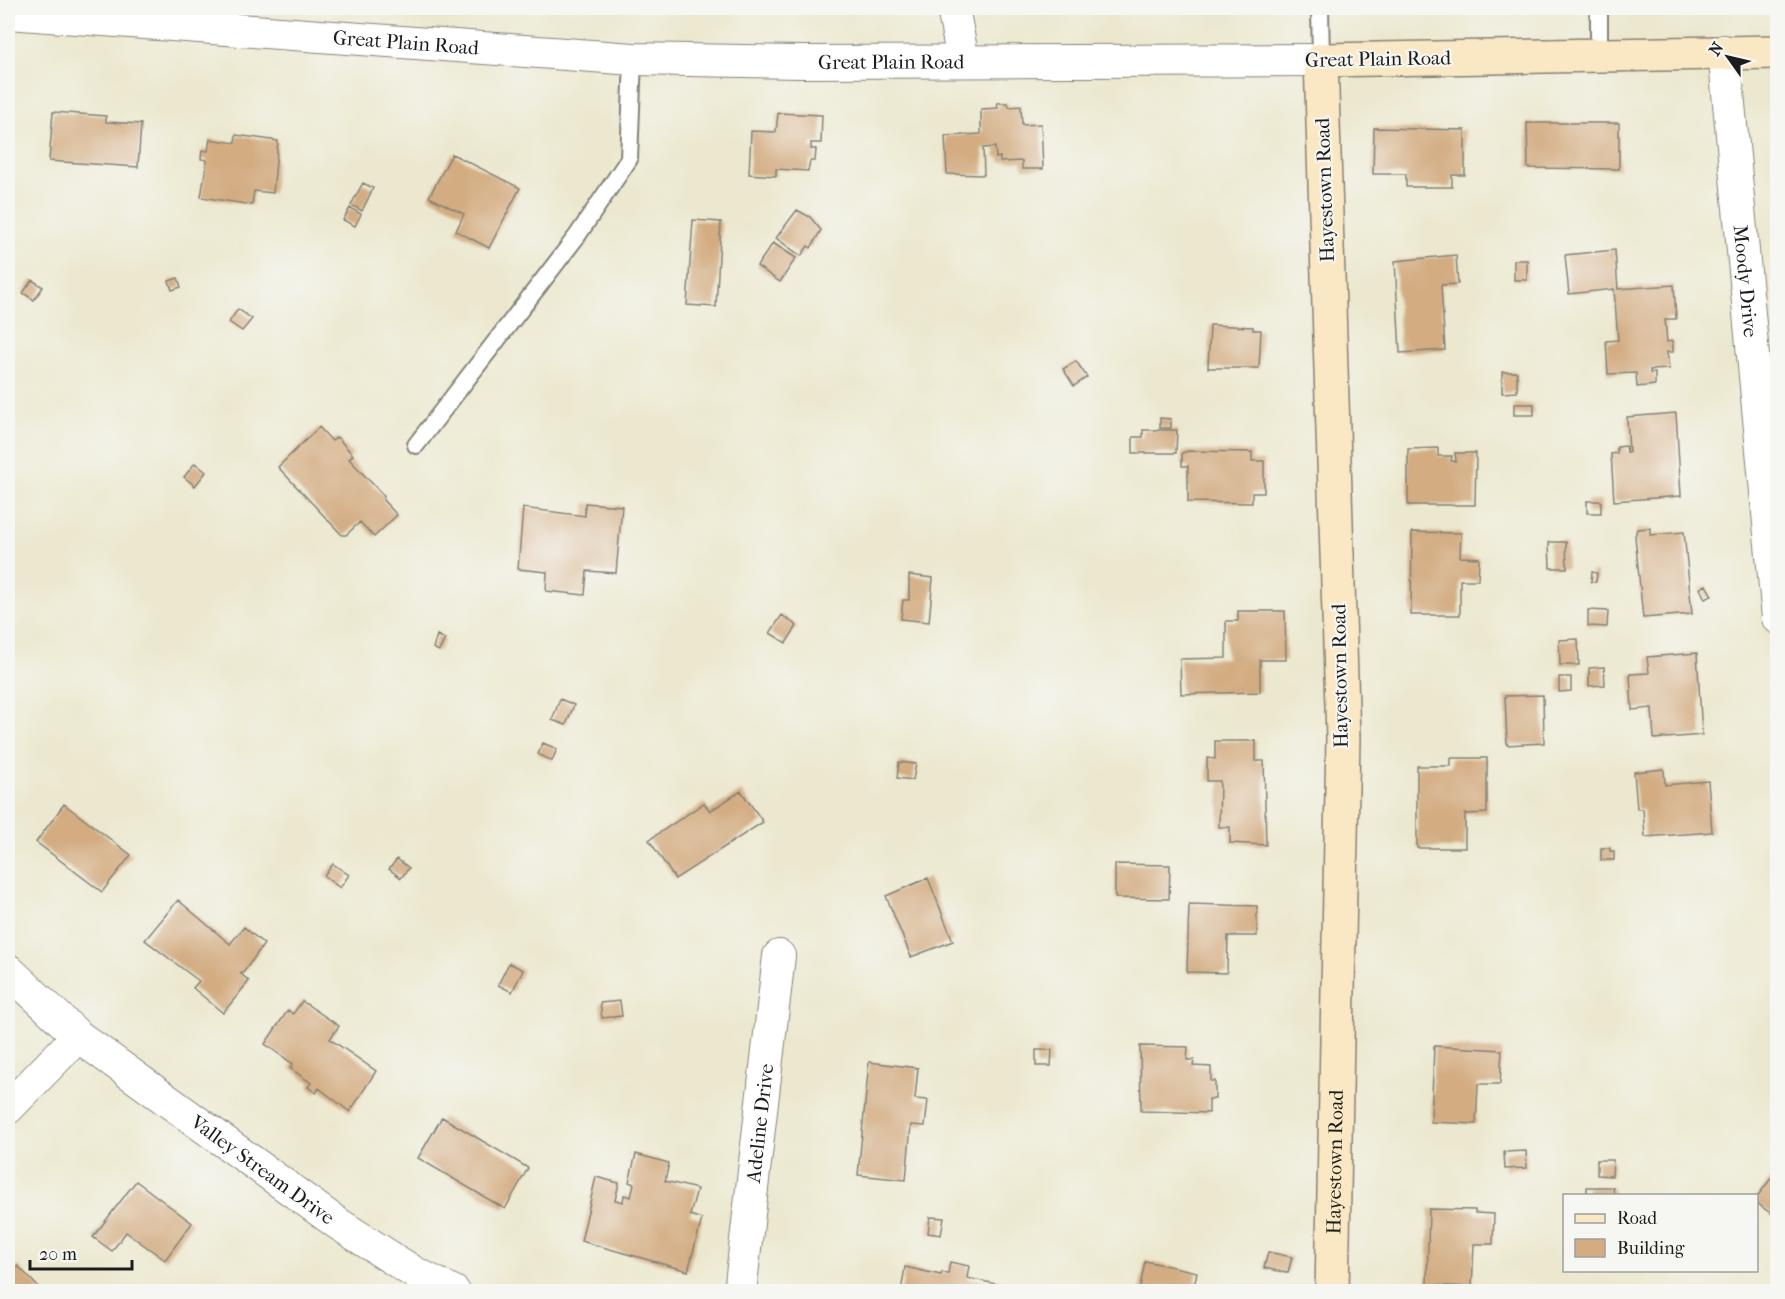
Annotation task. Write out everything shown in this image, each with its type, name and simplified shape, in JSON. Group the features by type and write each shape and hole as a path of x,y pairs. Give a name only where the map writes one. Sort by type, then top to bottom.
{"street":[{"path":"953,8 963,60"},
{"name":"Great Plain Road","path":"8,13 633,59 800,62 1321,60 1599,57 1724,51 1778,52"},
{"name":"Moody Drive","path":"1724,51 1778,618"},
{"name":"Hayestown Road","path":"1321,60 1343,738 1332,1292"},
{"name":"Adeline Drive","path":"740,1292 779,956"},
{"name":"Valley Stream Drive","path":"8,970 78,1036 336,1223 415,1272 454,1292"},
{"path":"8,1108 78,1036"}],"lane":[{"path":"1320,8 1321,60"},
{"path":"1599,8 1599,57"},
{"path":"416,446 577,236 629,159 633,59"}],"building":[{"path":"717,8 730,8 731,12 717,12"},
{"path":"997,103 1008,103 1009,107 1021,106 1022,125 1041,124 1043,169 1022,169 1022,161 1000,162 1000,157 996,158 995,147 983,148 984,175 947,174 945,136 981,134 981,109 998,108"},
{"path":"53,112 106,116 106,122 141,124 138,167 49,161"},
{"path":"778,113 822,115 821,143 811,143 811,149 816,149 815,161 810,161 808,171 776,169 776,176 749,174 751,131 776,132"},
{"path":"1527,123 1619,123 1619,169 1528,168"},
{"path":"1374,128 1465,130 1465,175 1452,175 1452,187 1406,187 1406,174 1373,174"},
{"path":"236,135 278,141 273,193 254,191 252,205 201,197 207,160 201,159 202,150 208,151 210,139 235,143"},
{"path":"452,154 520,188 489,248 456,231 464,214 429,197"},
{"path":"363,183 373,188 362,211 351,205"},
{"path":"350,208 361,214 355,226 343,220"},
{"path":"797,210 810,217 821,230 811,248 808,246 801,256 776,238"},
{"path":"693,220 721,222 716,307 687,305"},
{"path":"773,243 796,258 780,282 757,266"},
{"path":"1615,250 1618,289 1674,285 1676,319 1665,319 1667,342 1673,341 1673,352 1667,352 1669,369 1650,370 1650,373 1655,373 1655,385 1637,387 1636,373 1608,374 1606,341 1618,340 1614,289 1569,294 1565,255"},
{"path":"1456,255 1458,284 1441,285 1445,350 1400,353 1395,261"},
{"path":"1514,260 1527,260 1527,280 1514,280"},
{"path":"178,278 181,287 172,290 169,281"},
{"path":"32,280 43,287 34,300 23,293"},
{"path":"238,309 252,319 242,331 229,322"},
{"path":"1210,325 1253,327 1253,330 1261,330 1259,368 1208,368"},
{"path":"1076,361 1087,377 1074,386 1063,369"},
{"path":"1502,372 1517,372 1517,392 1502,393"},
{"path":"1514,404 1534,404 1534,415 1514,415"},
{"path":"1676,413 1681,496 1614,501 1611,454 1617,453 1617,447 1626,446 1629,452 1627,417"},
{"path":"1160,418 1171,419 1171,428 1160,428"},
{"path":"319,427 332,441 337,437 353,455 349,459 384,496 383,500 397,515 374,537 360,522 346,535 342,535 278,467"},
{"path":"1143,430 1177,430 1176,453 1133,453 1133,437 1143,437"},
{"path":"1438,448 1438,456 1452,456 1451,461 1456,461 1455,453 1476,453 1475,505 1408,505 1408,449"},
{"path":"1188,451 1252,452 1252,461 1264,461 1264,493 1252,493 1252,503 1188,502 1188,466 1182,466 1182,453"},
{"path":"195,463 206,472 195,486 184,477"},
{"path":"1587,501 1601,501 1601,513 1587,513"},
{"path":"585,503 622,506 616,573 587,571 585,595 546,591 547,572 518,569 523,508 585,516"},
{"path":"1650,528 1650,535 1684,532 1692,614 1643,618 1635,536 1637,529"},
{"path":"1412,532 1461,533 1460,557 1479,558 1478,580 1460,580 1460,615 1411,615"},
{"path":"1549,542 1566,542 1567,568 1550,568"},
{"path":"1592,572 1597,573 1596,582 1591,582"},
{"path":"909,575 933,578 929,622 901,619 903,600 909,600"},
{"path":"1706,585 1712,596 1705,599 1700,588"},
{"path":"1588,610 1608,611 1607,627 1588,626"},
{"path":"1238,611 1285,611 1286,660 1260,660 1260,692 1181,694 1180,659 1226,658 1226,621 1238,621"},
{"path":"782,615 797,626 786,643 770,633"},
{"path":"437,635 445,639 439,651 433,648"},
{"path":"1578,639 1579,665 1560,665 1559,640"},
{"path":"1697,653 1702,735 1654,739 1652,708 1632,710 1630,674 1649,673 1647,657"},
{"path":"1604,667 1605,685 1589,686 1589,668"},
{"path":"1559,677 1571,677 1571,691 1559,692"},
{"path":"1543,695 1544,743 1507,745 1505,696"},
{"path":"560,699 574,705 566,725 552,720"},
{"path":"1215,741 1256,741 1256,761 1264,761 1266,845 1230,843 1230,827 1219,827 1220,781 1207,781 1207,758 1215,759"},
{"path":"543,743 557,749 552,761 538,754"},
{"path":"1451,758 1487,758 1487,813 1465,814 1465,848 1417,848 1417,766 1451,766"},
{"path":"899,762 916,764 913,780 897,778"},
{"path":"1664,769 1665,785 1708,781 1712,832 1645,837 1643,809 1637,809 1634,772"},
{"path":"741,791 763,822 675,879 649,840 704,803 710,811"},
{"path":"64,804 131,855 102,892 36,842"},
{"path":"1601,848 1610,848 1610,851 1614,851 1614,860 1601,860"},
{"path":"397,859 409,868 401,878 389,869"},
{"path":"333,864 349,875 340,888 324,876"},
{"path":"1115,864 1170,865 1169,899 1115,898"},
{"path":"928,878 953,941 911,957 886,896"},
{"path":"178,900 230,944 244,927 264,944 243,973 240,973 249,981 223,1013 193,988 199,981 145,940"},
{"path":"1189,904 1257,906 1257,936 1228,936 1227,973 1187,972"},
{"path":"509,963 523,970 512,992 498,985"},
{"path":"302,1001 339,1026 330,1039 376,1071 350,1112 319,1088 316,1093 308,1087 311,1083 290,1068 293,1064 265,1044 288,1010 293,1014"},
{"path":"620,1001 622,1016 602,1018 600,1003"},
{"path":"1140,1046 1188,1047 1187,1060 1194,1060 1193,1066 1211,1067 1211,1081 1215,1081 1215,1099 1209,1099 1209,1113 1141,1111"},
{"path":"1434,1046 1502,1050 1500,1084 1478,1084 1476,1124 1431,1122"},
{"path":"1036,1050 1052,1050 1051,1066 1036,1066"},
{"path":"869,1062 918,1068 915,1099 928,1100 925,1126 911,1125 906,1180 858,1175"},
{"path":"442,1117 528,1168 505,1209 418,1158"},
{"path":"1526,1151 1527,1168 1505,1169 1504,1152"},
{"path":"636,1154 669,1163 665,1181 697,1189 690,1215 702,1219 688,1271 581,1241 596,1177 619,1183 615,1200 623,1202 624,1195 631,1197 634,1184 629,1182"},
{"path":"1597,1160 1613,1160 1612,1176 1597,1175"},
{"path":"1778,1169 1778,1218 1758,1204 1758,1195"},
{"path":"136,1181 192,1223 165,1260 126,1232 112,1251 93,1237"},
{"path":"1587,1187 1613,1187 1614,1194 1587,1194"},
{"path":"1429,1209 1475,1210 1475,1213 1494,1214 1493,1244 1474,1244 1472,1287 1427,1285"},
{"path":"930,1217 944,1218 941,1235 928,1233"},
{"path":"1268,1252 1292,1257 1288,1273 1264,1268"},
{"path":"1145,1261 1197,1272 1193,1292 1139,1292"},
{"path":"950,1262 969,1266 967,1278 1016,1288 1015,1292 901,1292 905,1267 941,1275 942,1272 948,1274"},
{"path":"18,1266 43,1292 8,1292 8,1277"}]}
